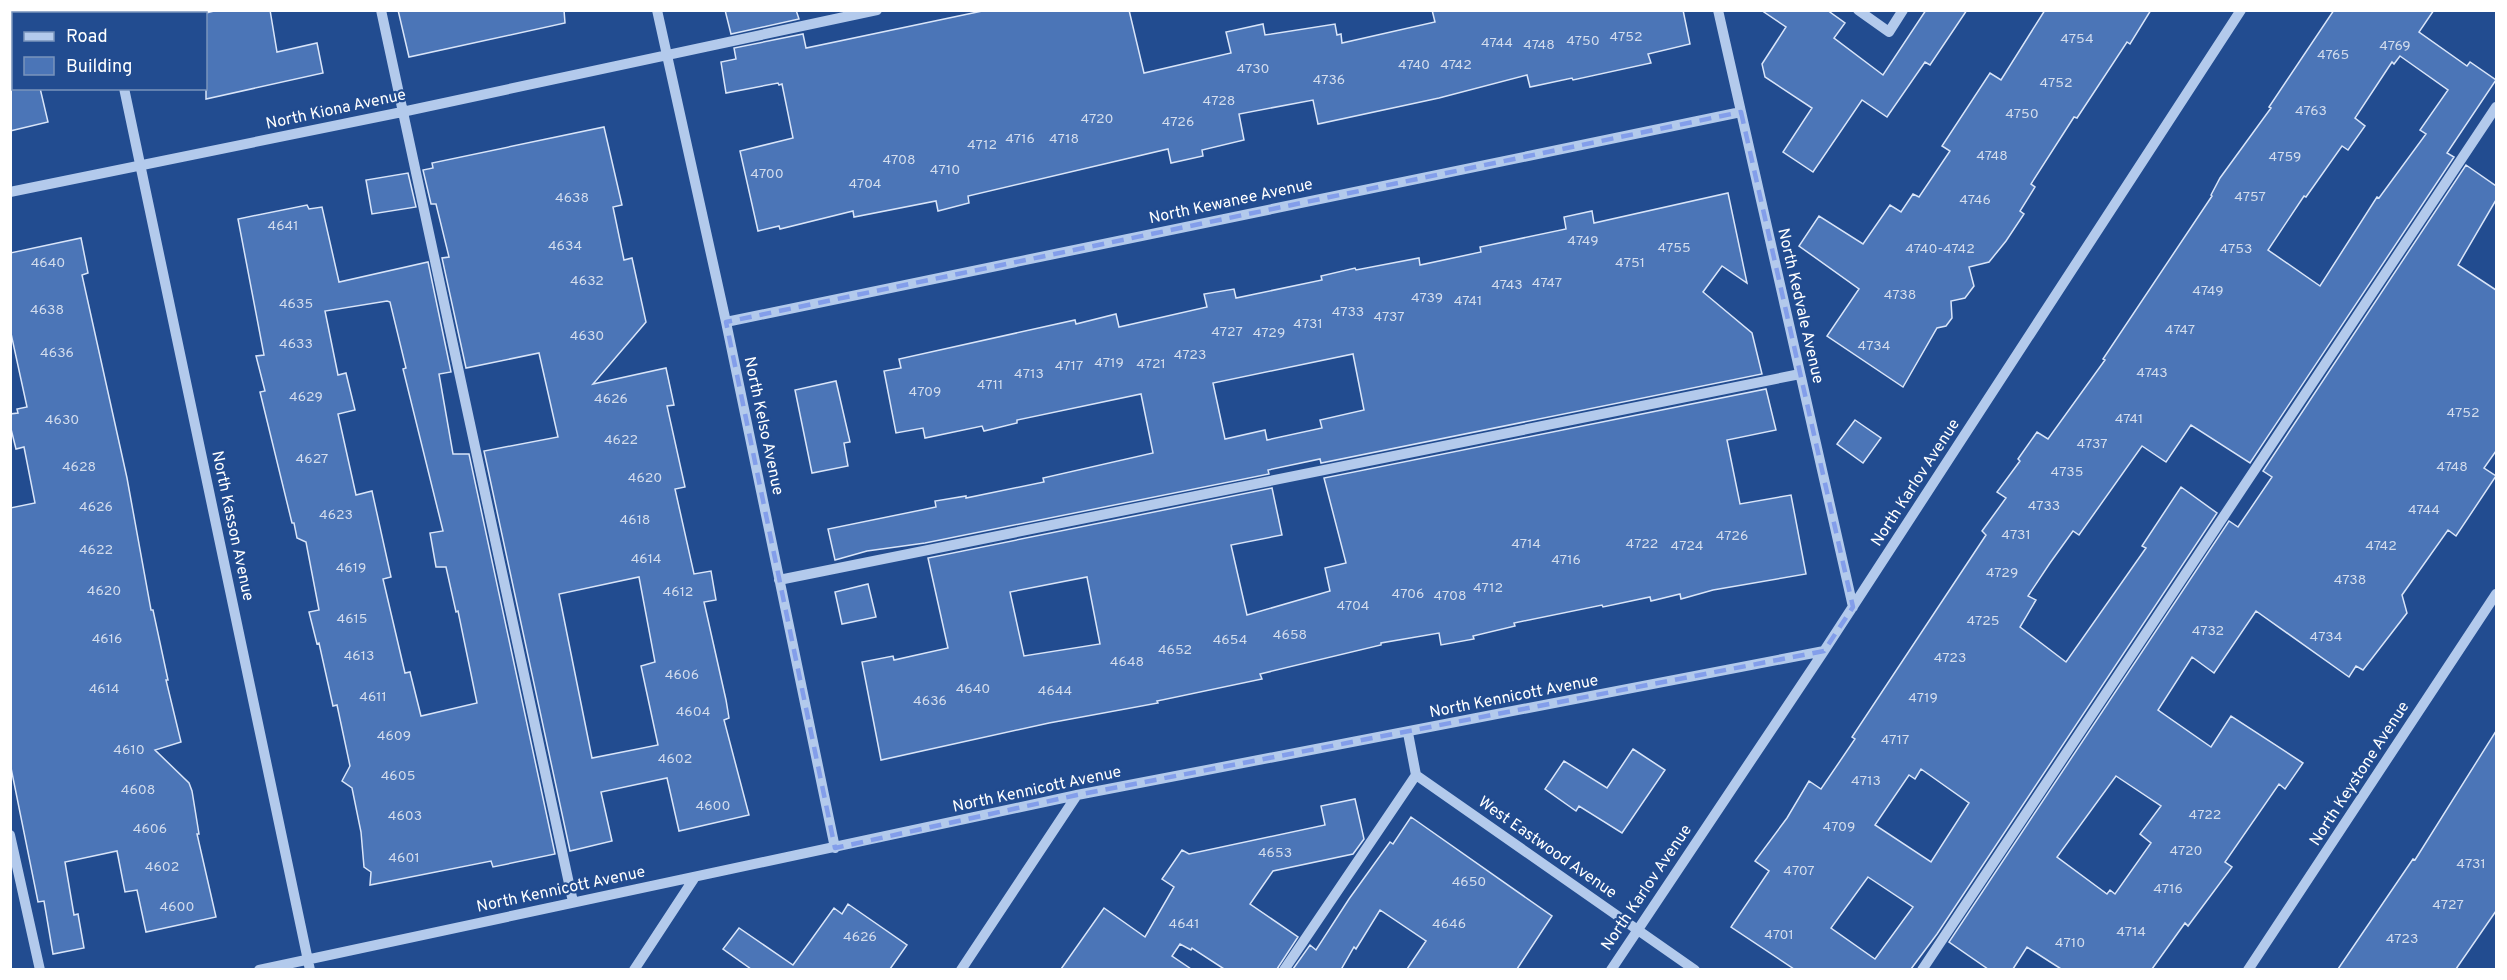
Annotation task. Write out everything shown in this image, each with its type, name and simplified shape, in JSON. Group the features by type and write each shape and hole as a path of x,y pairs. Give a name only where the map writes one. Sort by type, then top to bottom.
{"street":[{"path":"381,10 573,902"},
{"name":"North Kelso Avenue","path":"657,10 726,322 835,848"},
{"name":"North Kiona Avenue","path":"10,192 402,112 877,10"},
{"name":"North Kedvale Avenue","path":"1718,10 1853,608"},
{"path":"1858,10 1889,32 1904,10"},
{"name":"North Karlov Avenue","path":"1611,969 1853,608 2241,10"},
{"name":"North Kasson Avenue","path":"123,90 309,964"},
{"path":"1922,969 2496,107"},
{"name":"North Kewanee Avenue","path":"726,322 1741,112"},
{"path":"779,580 1800,374"},
{"name":"North Keystone Avenue","path":"2248,969 2496,594"},
{"name":"North Kennicott Avenue","path":"259,969 309,964 573,902 1077,795 1824,651"},
{"path":"1284,969 1416,775 1408,733"},
{"name":"West Eastwood Avenue","path":"1416,775 1695,969"},
{"path":"961,969 1077,795"},
{"path":"10,835 40,969"},
{"path":"634,969 695,877"}],"highlighted area":[{"path":"1741,112 1853,607 1824,651 1077,795 835,848 726,322"}],"building":[{"path":"218,10 270,10 277,52 317,43 323,73 206,99 207,13"},
{"path":"398,10 564,10 565,23 409,57"},
{"path":"725,10 796,10 799,19 731,34"},
{"path":"987,10 1129,10 1144,73 1231,53 1226,32 1263,24 1265,35 1335,24 1337,35 1341,34 1342,43 1435,22 1432,10 1683,10 1690,44 1648,54 1651,63 1573,80 1572,78 1530,87 1527,75 1439,98 1318,124 1313,100 1239,114 1244,140 1202,150 1203,156 1171,163 1168,149 968,196 969,203 938,211 936,201 854,217 853,211 780,229 779,226 758,231 740,151 793,138 782,84 726,93 721,62 736,59 734,48 803,34 806,48"},
{"path":"1761,10 1827,10 1845,23 1834,38 1883,75 1926,10 1967,10 1930,65 1925,62 1887,117 1862,100 1813,172 1783,152 1812,108 1765,77 1762,64 1786,27"},
{"path":"2045,10 2151,10 2130,44 2127,42 2077,118 2074,117 2031,184 2035,187 2020,211 2024,214 2006,241 1989,262 1969,267 1974,286 1965,298 1951,301 1952,318 1946,326 1937,328 1903,387 1827,336 1859,289 1799,246 1819,216 1863,244 1890,205 1901,212 1913,194 1919,197 1950,151 1942,146 1990,73 2001,80"},
{"path":"2334,10 2434,10 2419,32 2467,66 2470,62 2496,80 2447,153 2454,157 2250,463 2191,425 2166,462 2142,446 2079,535 2073,531 2028,596 2036,600 2020,627 2066,662 2146,548 2142,546 2181,487 2217,513 1937,934 1911,969 1794,969 1731,927 1769,871 1755,861 1787,818 1809,781 1821,789 1855,739 1852,737 1986,535 1982,531 2006,498 1997,492 2020,461 2018,459 2037,432 2048,439 2105,360 2103,359 2212,196 2220,178 2271,108 2269,107","holes":["2400,56 2448,90 2420,130 2426,134 2379,198 2377,197 2320,286 2268,250 2304,196 2306,197 2342,146 2348,150 2365,126 2355,118 2392,62 2394,64","1921,769 1969,803 1931,862 1875,825 1909,775 1915,779","1868,877 1913,907 1875,959 1831,928"]},
{"path":"10,88 12,90 40,90 48,122 10,131"},
{"path":"604,127 622,205 613,207 624,260 632,258 646,322 593,384 666,368 674,405 667,406 685,487 675,489 694,574 711,571 716,600 704,602 726,700 729,718 724,720 749,815 679,831 667,778 601,792 612,841 570,851 484,451 558,437 539,353 466,368 442,258 449,257 436,204 431,204 423,170 433,168 432,163","holes":["639,577 655,662 641,666 658,745 592,758 559,594"]},
{"path":"2466,165 2496,186 2496,200 2458,265 2496,290 2496,451 2484,468 2496,476 2456,536 2448,530 2402,595 2407,613 2363,670 2356,666 2349,677 2256,611 2214,673 2192,657 2158,710 2211,747 2231,716 2303,763 2285,789 2279,784 2225,862 2232,867 2188,926 2185,923 2152,969 2061,969 2027,947 2013,969 1988,969 1949,942 2229,521 2238,527 2272,477 2263,471","holes":["2116,776 2161,806 2140,834 2151,843 2115,894 2110,890 2107,894 2057,857"]},
{"path":"408,173 416,207 372,214 366,180"},
{"path":"1728,193 1747,283 1722,266 1703,292 1752,333 1762,374 1321,463 1320,459 1268,470 1269,474 925,543 867,551 835,560 828,529 936,507 935,501 966,496 966,498 1044,482 1043,478 1153,453 1141,394 1017,420 1017,423 984,431 982,426 925,438 923,428 896,433 884,371 901,368 899,359 1075,320 1076,324 1116,314 1119,327 1207,307 1204,294 1234,289 1236,298 1322,280 1321,276 1355,268 1356,270 1419,258 1420,265 1481,252 1480,247 1566,229 1564,217 1592,211 1594,223","holes":["1353,354 1364,410 1320,420 1322,428 1267,440 1265,430 1225,439 1213,383"]},
{"path":"307,205 309,209 322,207 339,282 428,262 451,372 439,374 453,454 469,454 555,854 493,867 491,861 370,885 371,872 364,867 361,832 352,788 342,781 350,766 337,705 333,706 319,643 317,644 309,612 319,610 306,542 297,538 294,523 292,523 260,392 265,391 256,356 264,355 238,219","holes":["390,302 406,368 403,369 443,531 430,533 436,567 446,567 456,612 458,611 477,703 421,716 410,672 405,673 383,579 391,577 372,491 356,495 338,414 355,410 346,373 338,375 325,311"]},
{"path":"81,238 88,273 82,275 127,478 151,610 153,610 168,680 166,680 181,742 155,750 189,783 192,791 199,834 197,834 216,917 146,932 137,890 125,892 117,851 65,862 74,915 78,914 84,948 53,954 44,901 38,902 10,763 10,508 35,503 24,447 16,449 10,425 10,414 18,413 17,409 27,407 10,329 10,253"},
{"path":"836,381 850,442 844,443 848,466 812,473 795,390"},
{"path":"1766,389 1776,430 1727,440 1740,504 1791,495 1806,574 1713,590 1681,599 1680,594 1651,601 1650,597 1603,607 1602,605 1514,623 1515,626 1473,636 1474,639 1441,645 1439,633 1381,643 1381,645 1260,674 1262,679 1157,701 1158,703 1049,723 881,760 862,662 893,656 894,660 948,648 928,558 1272,488 1282,535 1231,545 1247,615 1330,591 1325,568 1346,563 1324,478","holes":["1087,577 1100,644 1024,656 1010,592"]},
{"path":"1855,420 1881,438 1863,463 1837,444"},
{"path":"868,584 876,617 842,624 835,592"},
{"path":"2496,731 2496,911 2456,969 2338,969 2413,859 2415,860"},
{"path":"1633,749 1665,770 1622,833 1579,806 1576,811 1545,789 1564,761 1607,788"},
{"path":"1355,799 1364,839 1353,854 1273,871 1250,904 1298,937 1277,969 1224,969 1192,948 1191,950 1180,944 1172,956 1191,969 1061,969 1104,908 1145,937 1174,887 1162,879 1182,850 1189,854 1325,825 1321,806"},
{"path":"1411,817 1552,916 1517,969 1407,969 1426,941 1380,910 1356,949 1354,947 1342,968 1344,969 1293,969 1310,945 1316,950 1349,899 1390,842 1393,844"},
{"path":"848,904 907,945 890,969 751,969 723,949 739,928 793,965 834,908 842,914"}]}
